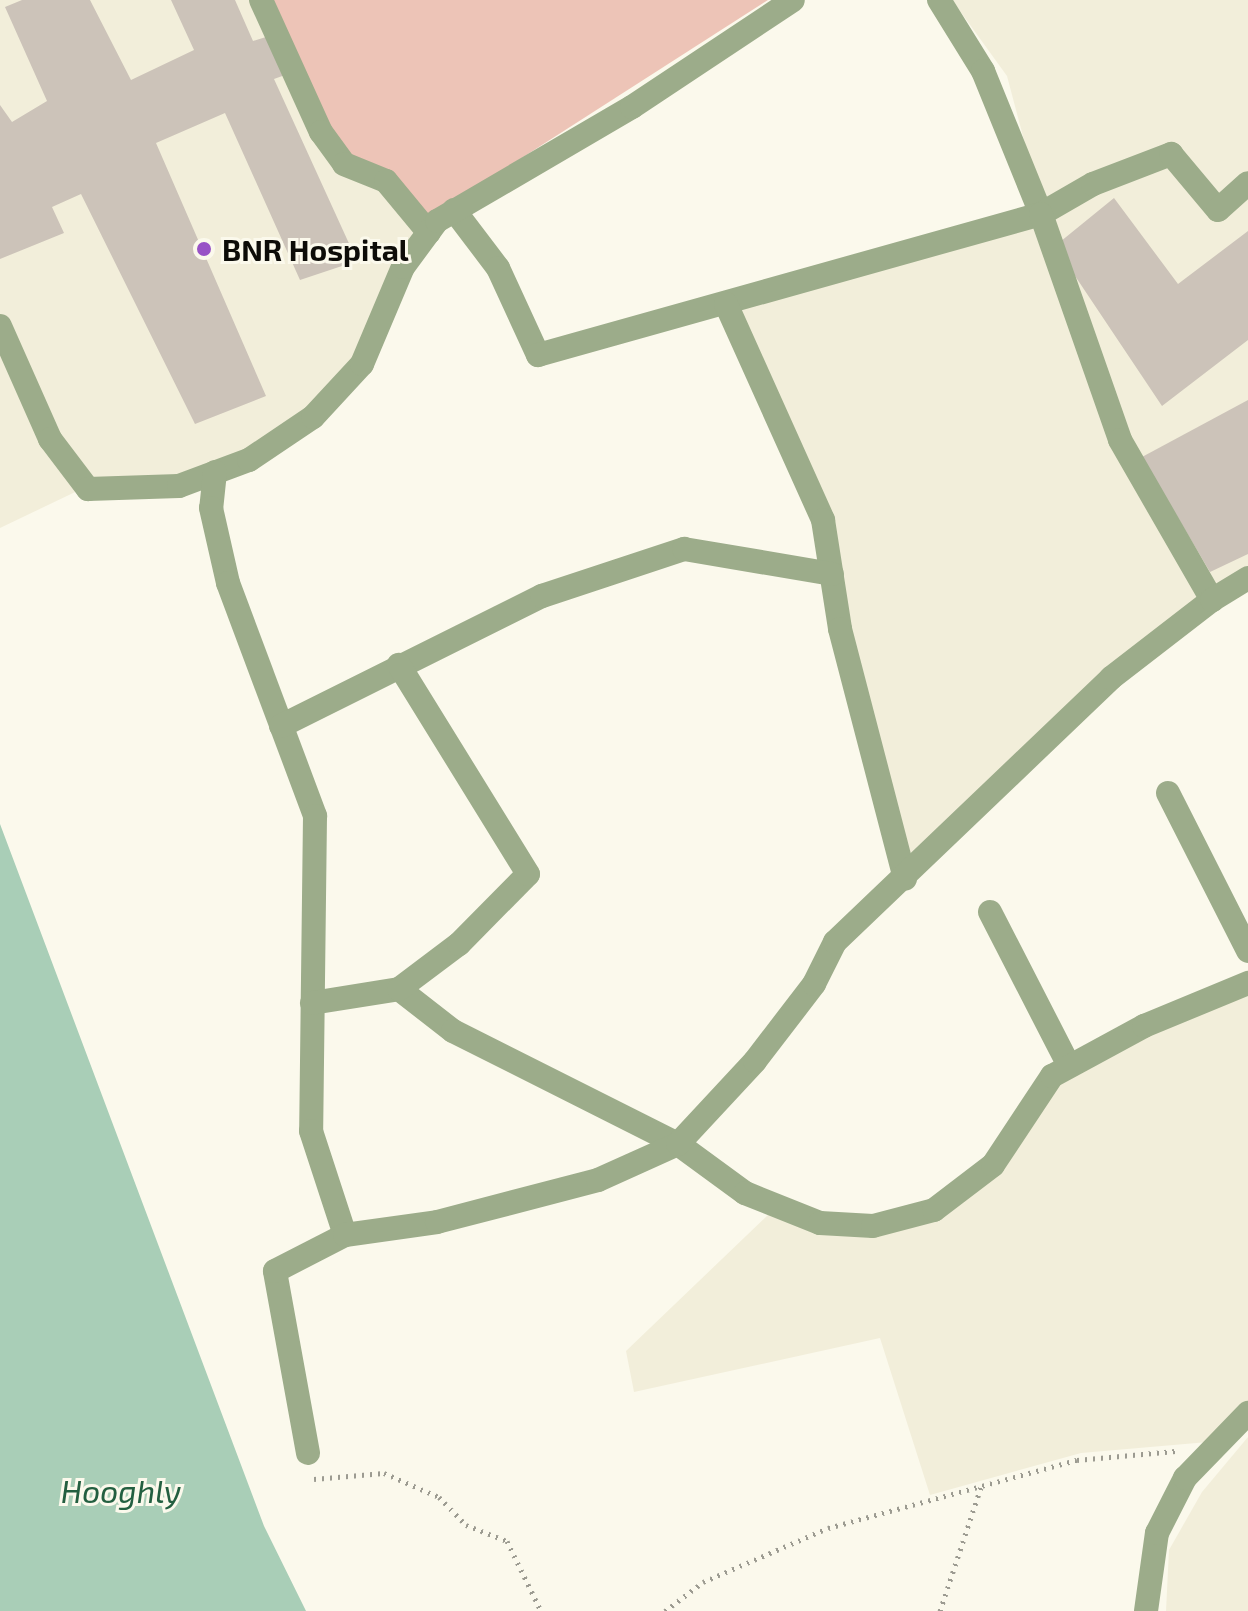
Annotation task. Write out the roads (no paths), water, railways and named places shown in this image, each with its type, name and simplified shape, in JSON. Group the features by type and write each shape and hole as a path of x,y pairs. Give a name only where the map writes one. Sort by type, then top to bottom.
{"lane":[{"path":"261,0 321,132 344,164 386,181 429,233"},
{"path":"0,326 50,439 88,489 179,486 249,460 313,417 362,364 403,267 429,233 454,210 632,107 793,0"},
{"path":"939,0 983,71 1041,214 1120,440 1212,600"},
{"path":"454,210 498,268 538,355 1041,214 1093,184 1171,154 1218,210 1248,183"},
{"path":"726,304 823,520 840,629 905,879"},
{"path":"215,472 211,508 228,583 315,816 311,1131 345,1235"},
{"path":"281,726 542,596 684,549 832,574"},
{"path":"308,1453 275,1271 345,1235 437,1222 598,1180 678,1144 755,1061 814,984 835,942 905,879 1111,678 1212,600 1248,578"},
{"path":"312,1003 399,989 459,944 528,874 399,665"},
{"path":"1168,793 1248,951"},
{"path":"990,912 1069,1066"},
{"path":"399,989 453,1031 678,1144 745,1193 820,1223 873,1226 934,1210 993,1165 1052,1076 1144,1026 1248,983"},
{"path":"1146,1611 1157,1533 1185,1478 1248,1413"}],"water":[{"name":"Hooghly","path":"0,824 264,1526 306,1611 0,1611"}],"place":[{"name":"BNR Hospital","path":"204,249"}]}
